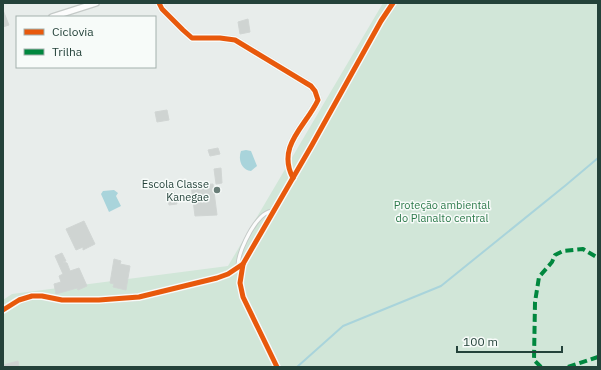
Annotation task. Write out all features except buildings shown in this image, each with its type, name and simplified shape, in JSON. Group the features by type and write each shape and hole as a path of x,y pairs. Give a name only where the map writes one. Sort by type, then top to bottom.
{"street":[{"path":"55,16 96,3"},
{"path":"159,3 162,9 192,38 220,38 235,40 310,86 315,91 318,100 295,136 287,153 289,171 293,178"},
{"path":"277,367 243,297 240,283 241,266 393,3"},
{"path":"3,310 19,300 32,296 42,296 62,300 99,300 139,297 217,278 241,266"}],"lane":[{"path":"241,266 240,256 254,226 262,215 274,210"}],"green space":[{"name":"Proteção ambiental do Planalto central","path":"383,3 598,3 598,367 3,367 3,300 12,294 228,266"}],"water":[{"path":"241,151 251,151 257,166 251,171 245,169 240,161"},
{"path":"114,190 118,193 116,196 121,206 109,212 101,194 103,191"}],"waterway":[{"path":"297,367 343,326 441,286 598,158"}],"marked path":[{"path":"541,367 534,360 535,302 539,277 552,262 555,255 563,251 583,249 598,258"},
{"path":"568,367 598,357"}],"cycle path":[{"path":"159,3 162,9 192,38 220,38 235,40 311,86 315,91 318,100 290,146 288,156 289,167 293,178"},
{"path":"277,367 243,297 240,283 243,264 312,145 381,21 393,3"},
{"path":"3,310 19,300 32,296 42,296 62,300 99,300 139,297 217,278 228,274 243,264"}],"place":[{"name":"Escola Classe Kanegae","path":"217,190"}]}
